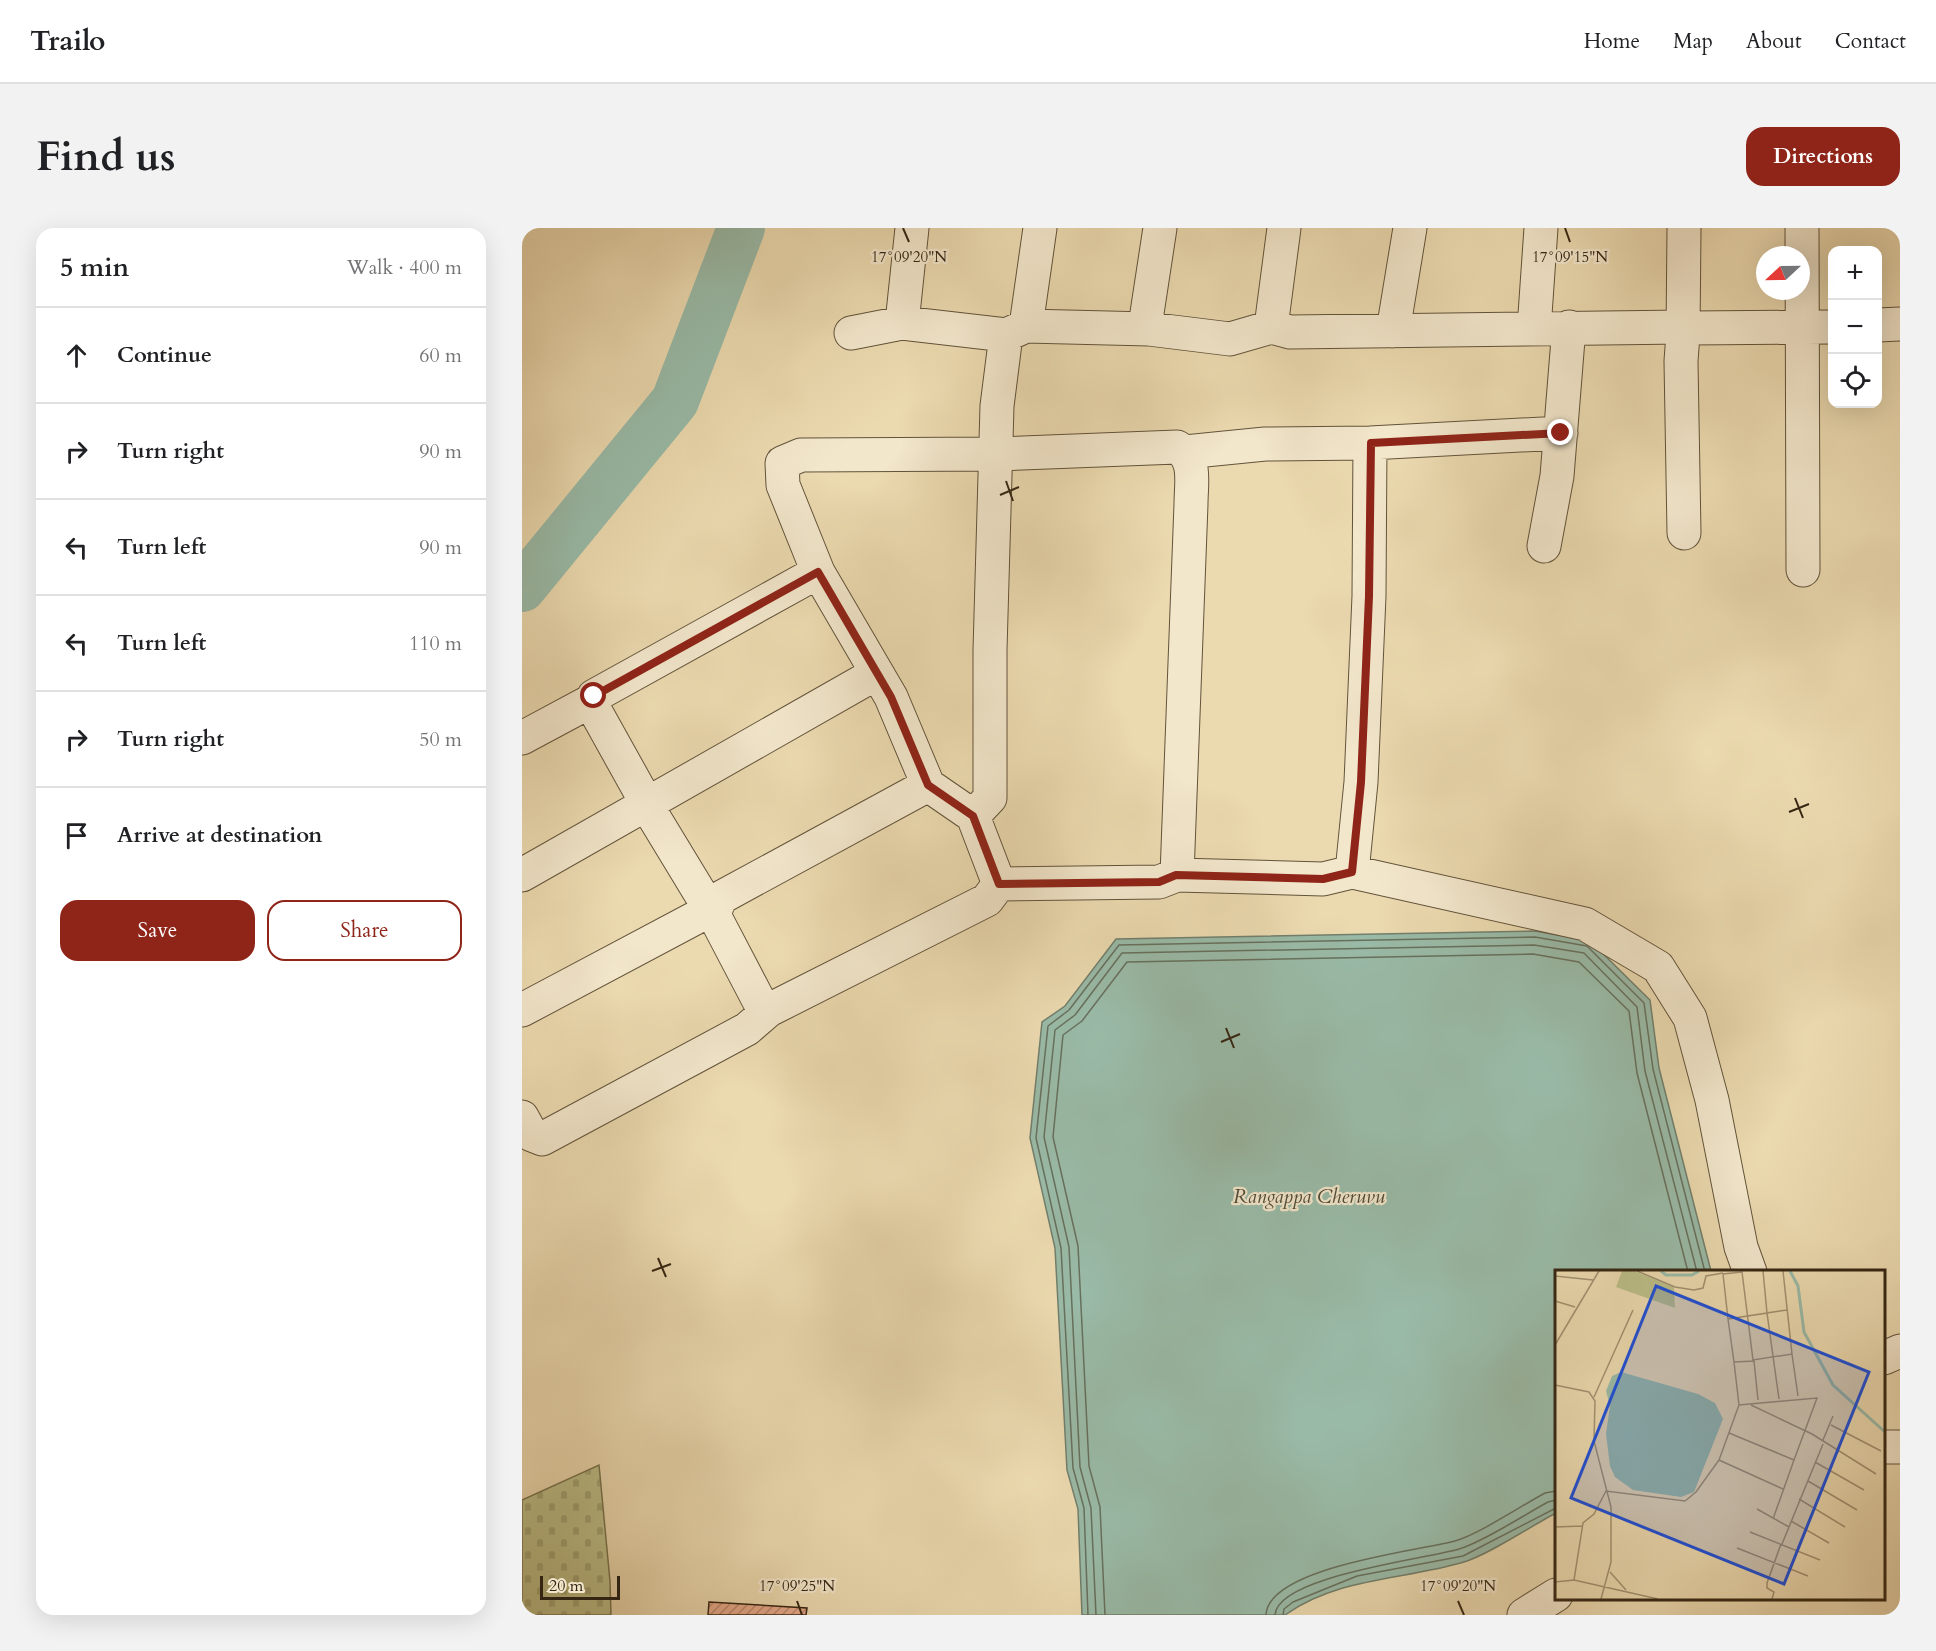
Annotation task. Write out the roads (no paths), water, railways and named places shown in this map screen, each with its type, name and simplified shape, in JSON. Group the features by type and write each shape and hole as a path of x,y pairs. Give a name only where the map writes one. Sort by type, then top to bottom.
{"street":[{"path":"902,323 912,228"},
{"path":"973,816 990,798 990,650 997,405 1040,228"},
{"path":"1149,329 1147,313 1160,228"},
{"path":"1271,327 1284,228"},
{"path":"1393,331 1410,228"},
{"path":"1534,329 1541,228"},
{"path":"1684,228 1681,361 1684,533"},
{"path":"1802,228 1817,328 1803,570"},
{"path":"851,333 902,323 1016,331 1149,329 1230,339 1271,327 1290,332 1569,327 1683,330 1691,328 1817,328"},
{"path":"1882,325 1900,324"},
{"path":"1544,546 1557,476 1569,327"},
{"path":"1185,452 1265,444 1371,443 1561,433"},
{"path":"1352,872 1361,782 1369,596 1371,443"},
{"path":"999,884 973,816 928,785 891,697 818,572 783,485 782,463 801,455 997,454 1177,447 1185,452 1191,465 1191,504 1176,875"},
{"path":"522,738 818,572"},
{"path":"522,875 877,673"},
{"path":"591,701 641,793 654,800"},
{"path":"769,1010 759,1001 714,915 714,908 720,898 928,785"},
{"path":"654,800 652,814 703,898 714,908"},
{"path":"999,884 1159,882 1176,875 1323,879 1352,872 1586,924 1659,967 1690,1018 1712,1100 1741,1247 1749,1270"},
{"path":"528,1136 747,1029 769,1010 987,900 999,884"},
{"path":"522,1010 714,908"},
{"path":"1885,1358 1900,1351"},
{"path":"1524,1615 1555,1596"}],"water":[{"name":"Rangappa Cheruvu","path":"1535,931 1590,941 1650,1000 1659,1068 1711,1270 1555,1270 1555,1514 1498,1546 1464,1562 1349,1586 1327,1593 1285,1615 1082,1615 1078,1509 1067,1470 1055,1248 1030,1138 1042,1022 1065,1006 1116,939"}],"waterway":[{"path":"522,588 675,401 741,228"}]}
